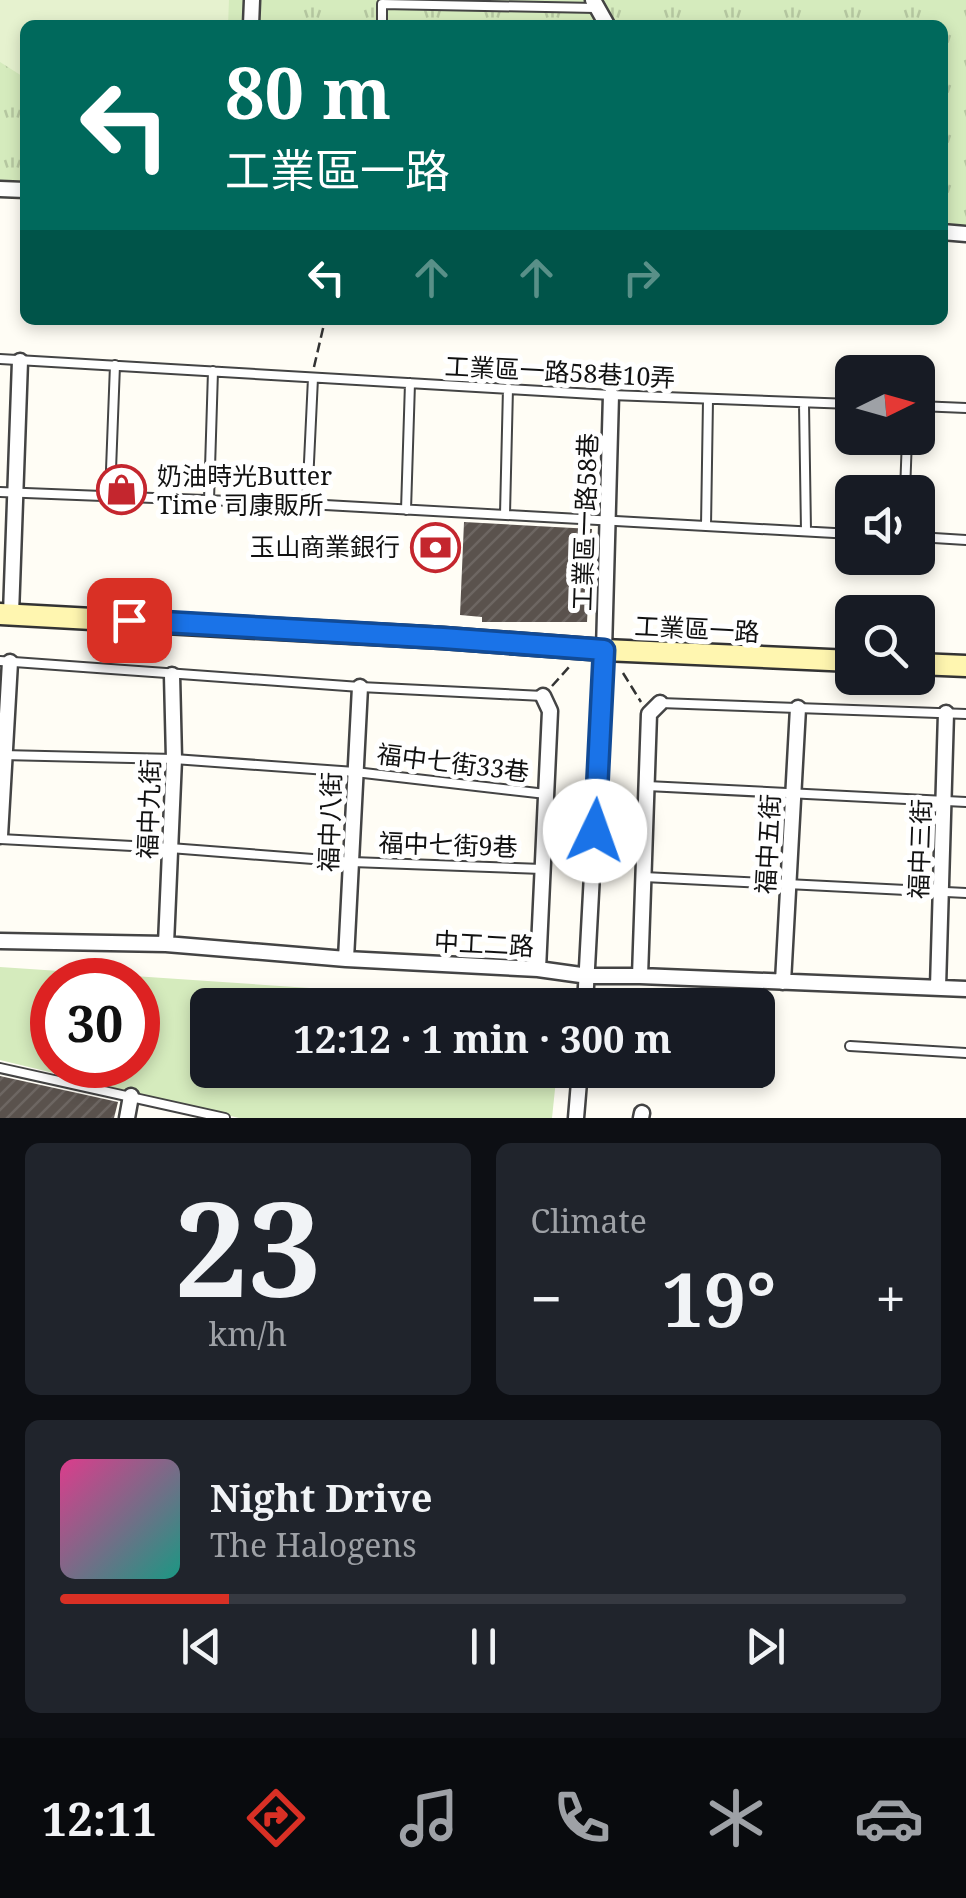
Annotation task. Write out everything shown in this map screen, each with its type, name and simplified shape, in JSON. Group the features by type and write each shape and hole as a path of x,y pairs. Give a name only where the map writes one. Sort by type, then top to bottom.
{"street":[{"path":"6,614 8,492 20,361"},
{"name":"工業區一路58巷","path":"587,988 604,650 611,395"},
{"name":"工業區一路","path":"6,614 835,660"},
{"path":"0,838 5,662"},
{"path":"935,665 966,666"},
{"name":"福中九街","path":"166,944 174,760 172,675"},
{"name":"福中八街","path":"346,959 360,687"},
{"path":"538,969 550,711 544,696"},
{"name":"福中五街","path":"783,982 798,708"},
{"path":"640,976 654,709"},
{"name":"福中三街","path":"938,987 946,713"},
{"name":"中工二路","path":"0,941 166,944 538,969 588,976 966,989"},
{"path":"576,1118 578,1088"},
{"path":"127,1118 131,1096"}],"lane":[{"path":"382,20 382,4 595,4"},
{"name":"工業區一路58巷10弄","path":"0,360 835,404"},
{"path":"110,496 114,364"},
{"path":"209,500 213,371"},
{"path":"307,504 313,378"},
{"path":"406,510 410,383"},
{"path":"505,514 508,388"},
{"name":"工業區一路58巷10弄","path":"706,526 708,400"},
{"path":"804,404 806,531"},
{"path":"935,407 966,408"},
{"path":"8,492 835,533"},
{"path":"935,538 966,540"},
{"path":"5,662 544,696"},
{"path":"654,709 798,708 966,714"},
{"name":"福中七街33巷","path":"2,755 174,760 355,772 546,794"},
{"path":"647,786 966,802"},
{"name":"福中七街9巷","path":"0,838 352,862 542,869"},
{"path":"644,878 966,892"},
{"path":"850,1046 966,1053"},
{"path":"0,1068 225,1118"}],"path":[{"path":"313,378 324,325"},
{"path":"544,696 571,665"},
{"path":"623,673 654,709"}],"green space":[{"path":"0,0 966,0 966,234 948,232 948,20 20,20 20,190 0,189"},
{"path":"0,0 229,0 228,20 20,20 20,75 0,62"},
{"path":"0,967 30,969 30,1067 0,1060"},
{"path":"160,978 311,988 190,988 190,1088 555,1088 552,1118 239,1118 115,1088 160,1088"}],"building":[{"path":"464,522 592,529 587,622 482,622 482,617 460,615"},
{"path":"0,1076 30,1083 30,1088 54,1088 118,1102 114,1118 0,1118"}],"place":[{"name":"奶油時光Butter Time 司康販所","path":"122,490"},
{"name":"玉山商業銀行","path":"435,547"}],"route":[{"path":"129,620 604,650 595,831"}]}
